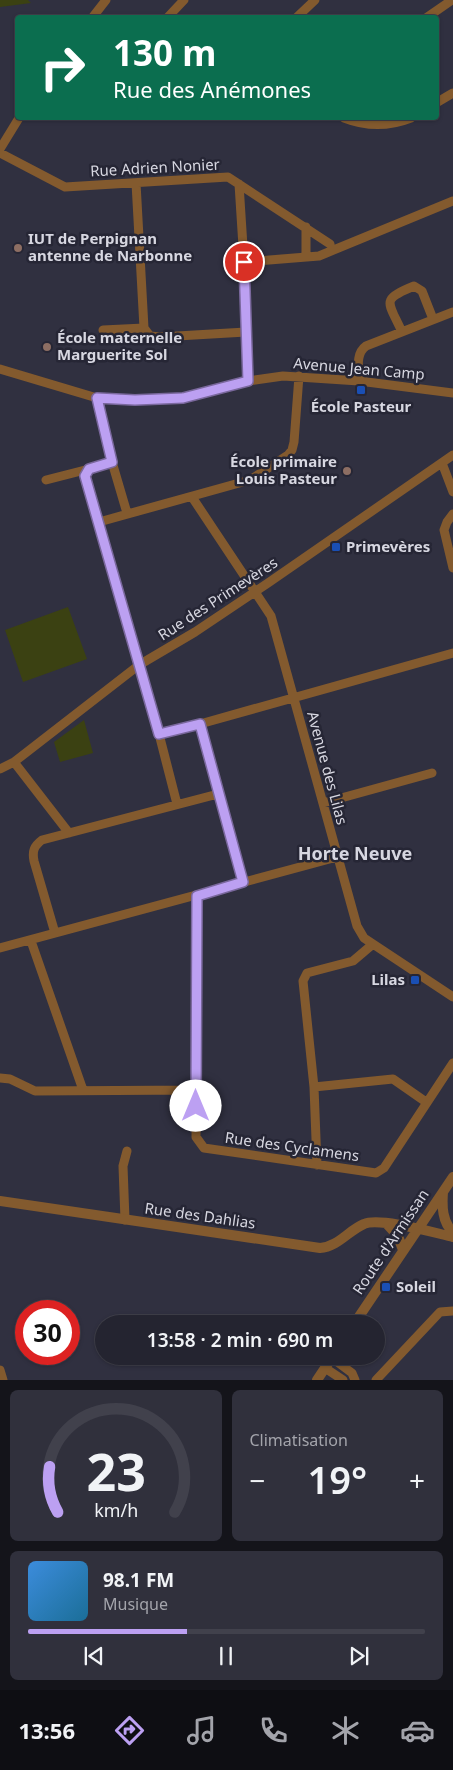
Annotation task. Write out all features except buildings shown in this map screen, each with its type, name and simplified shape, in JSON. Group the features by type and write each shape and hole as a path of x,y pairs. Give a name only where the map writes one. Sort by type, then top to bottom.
{"street":[{"path":"94,15 106,0"},
{"path":"170,15 184,0"},
{"path":"299,15 314,0"},
{"path":"430,15 452,0"},
{"path":"439,101 453,93"},
{"path":"0,149 19,120"},
{"path":"350,120 361,124 390,124 405,120"},
{"name":"Rue Adrien Nonier","path":"0,153 65,187 228,177 330,244"},
{"path":"136,183 144,328 150,336 160,337 246,332"},
{"path":"239,184 248,381"},
{"path":"244,262 319,256 453,201"},
{"path":"306,227 306,257"},
{"path":"402,332 390,306 390,300 393,295 414,286 422,291 433,319"},
{"path":"359,381 358,355 361,349 453,312"},
{"path":"103,330 144,328"},
{"name":"Avenue Jean Camp","path":"0,369 97,398 135,400 183,398 248,381 283,376 359,381 453,393"},
{"path":"99,522 250,480 288,455 292,450 294,442 300,376"},
{"path":"97,398 112,462 127,513"},
{"name":"Rue des Primevères","path":"0,769 14,762 139,665 195,632 453,455"},
{"path":"46,480 112,462"},
{"path":"442,463 453,492"},
{"path":"89,469 85,476 159,734 177,804"},
{"name":"Avenue des Lilas","path":"192,497 271,616 356,926 364,938 453,997"},
{"path":"453,514 444,530 453,568"},
{"path":"159,734 453,653"},
{"path":"200,724 243,882"},
{"path":"14,762 69,833"},
{"path":"323,803 432,773"},
{"path":"55,933 32,852 36,845 42,840 218,794"},
{"path":"0,948 337,857"},
{"name":"Rue des Cyclamens","path":"197,896 196,1137 204,1148 376,1173 384,1168 453,1064"},
{"path":"31,941 83,1090"},
{"path":"317,1165 314,1087 303,981 308,973 353,961 373,944"},
{"path":"0,1078 10,1079 35,1091 196,1090"},
{"path":"314,1087 393,1080 426,1102"},
{"path":"125,1220 123,1166 127,1151"},
{"name":"Route d'Armissan","path":"360,1315 453,1177"},
{"path":"443,1191 442,1206 444,1219 453,1232"},
{"name":"Rue des Dahlias","path":"1,1202 320,1248 332,1244 366,1223 387,1224 453,1237"},
{"path":"387,1224 398,1236 403,1250"},
{"path":"376,1380 440,1312 453,1311"},
{"path":"317,1380 327,1365"},
{"path":"342,1365 352,1373 355,1380"},
{"path":"325,1368 343,1380"},
{"path":"0,1370 3,1380"}],"green space":[{"path":"0,0 28,0 31,3 0,7"},
{"path":"68,607 87,659 23,682 5,630"},
{"path":"84,720 93,753 60,762 54,742"}],"place":[{"name":"IUT de Perpignan antenne de Narbonne","path":"18,248"},
{"name":"École maternelle Marguerite Sol","path":"47,347"},
{"name":"École Pasteur","path":"361,390"},
{"name":"École primaire Louis Pasteur","path":"347,471"},
{"name":"Primevères","path":"336,547"},
{"name":"Lilas","path":"415,980"},
{"name":"Soleil","path":"386,1287"}],"district":[{"name":"Horte Neuve","path":"355,854"}],"route":[{"path":"196,1106 197,896 243,882 200,724 159,734 85,476 89,469 112,462 97,398 135,400 183,398 248,381 244,262"}]}
